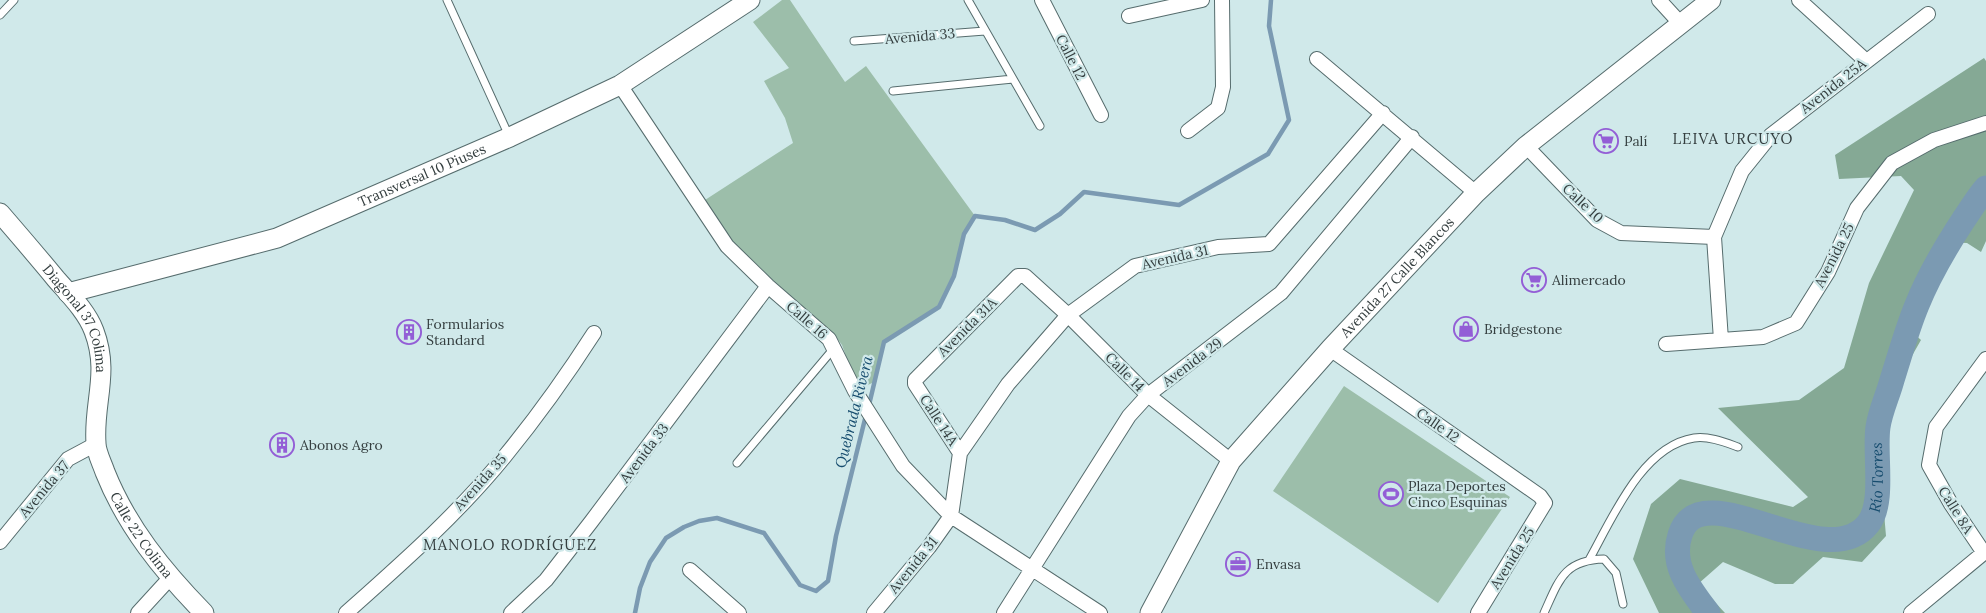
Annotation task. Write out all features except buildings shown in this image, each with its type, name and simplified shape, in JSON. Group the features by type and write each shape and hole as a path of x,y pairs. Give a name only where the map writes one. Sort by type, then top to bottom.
{"main road":[{"name":"Avenida 27 Calle Blancos","path":"1150,613 1231,460 1330,349 1476,193 1526,146 1711,0"},
{"name":"Transversal 10 Piuses","path":"68,294 277,238 510,137 620,85 740,4"},
{"name":"Diagonal 37 Colima","path":"0,213 68,294 93,329 101,353 102,380 96,444"},
{"name":"Calle 22 Colima","path":"96,444 111,487 123,511 170,578 204,613"}],"street":[{"name":"Calle 12","path":"1042,0 1101,114"},
{"path":"1129,16 1202,0"},
{"path":"1188,131 1218,108 1223,87 1222,0"},
{"path":"1658,0 1680,23"},
{"path":"1799,0 1865,60"},
{"name":"Avenida 25A","path":"1721,340 1714,237 1742,171 1771,135 1865,60 1928,14"},
{"path":"1317,59 1412,137 1476,193"},
{"name":"Calle 16","path":"620,85 726,246 768,286 829,339 835,347 855,391 878,430 903,466 951,516 1100,613"},
{"name":"Avenida 31","path":"960,453 1008,384 1068,315 1135,266 1218,247 1269,244 1383,113"},
{"name":"Avenida 25","path":"1666,344 1763,337 1796,323 1828,272 1857,208 1892,163 1934,140 1986,123"},
{"name":"Avenida 29","path":"1004,613 1129,416 1148,395 1281,294 1412,137"},
{"name":"Calle 10","path":"1526,146 1596,220 1622,233 1714,237"},
{"name":"Calle 14","path":"1025,276 1068,315 1148,395 1231,460"},
{"name":"Avenida 31A","path":"915,384 915,380 1016,278 1025,276"},
{"name":"Avenida 33","path":"512,613 546,580 580,537 655,440 768,286"},
{"name":"Avenida 35","path":"346,613 423,544 498,464 568,374 594,333"},
{"name":"Calle 12","path":"1330,349 1540,496 1545,503"},
{"name":"Calle 8A","path":"1985,552 1951,504 1929,466 1936,427 1986,359"},
{"name":"Calle 14A","path":"915,384 960,453 951,516"},
{"name":"Avenida 37","path":"0,542 68,459 96,444"},
{"name":"Avenida 25","path":"1478,613 1545,503"},
{"name":"Avenida 31","path":"874,613 929,548 951,516"},
{"path":"1911,613 1985,552"},
{"path":"690,570 738,613"},
{"path":"138,613 170,578"}],"lane":[{"path":"0,16 14,0"},
{"path":"447,0 510,137"},
{"path":"968,0 1040,126"},
{"name":"Avenida 33","path":"854,41 986,31"},
{"path":"893,91 1013,79"},
{"path":"737,463 835,347"},
{"path":"1589,560 1621,503 1645,467 1657,456 1670,447 1694,438 1718,440 1738,447"},
{"path":"1544,613 1560,577 1573,565 1589,560 1604,559 1612,566 1616,573 1623,604"}],"green space":[{"path":"782,0 790,0 845,82 866,66 975,216 964,234 954,276 939,307 884,342 874,382 858,390 842,345 836,337 734,244 705,200 793,143 785,118 764,81 789,68 753,22"},
{"path":"1984,58 1986,61 1986,241 1981,252 1967,243 1942,242 1927,270 1925,301 1903,324 1921,340 1876,419 1886,536 1862,562 1823,557 1793,584 1775,584 1723,562 1698,584 1725,613 1659,613 1633,559 1651,504 1680,479 1793,507 1808,497 1718,408 1799,400 1844,368 1869,283 1914,190 1901,176 1839,179 1835,155"},
{"name":"Plaza Deportes Cinco Esquinas","path":"1344,386 1510,497 1438,603 1273,491"}],"waterway":[{"name":"Quebrada Rivera","path":"869,405 884,342 939,307 954,276 964,234 975,216 1005,220 1035,230 1060,214 1084,192 1179,205 1268,154 1289,120 1269,26 1271,0"},
{"name":"Río Torres","path":"1708,613 1684,577 1678,557 1680,535 1692,518 1712,513 1737,517 1795,534 1823,539 1848,537 1868,524 1873,515 1878,491 1877,438 1879,421 1910,323 1939,260 1977,199 1986,188"},
{"name":"Quebrada Rivera","path":"635,613 640,588 650,562 666,538 684,527 699,521 717,518 764,533 800,585 816,591 828,581 836,536 866,415"}],"place":[{"name":"Palí","path":"1606,141"},
{"name":"Alimercado","path":"1534,280"},
{"name":"Bridgestone","path":"1466,329"},
{"name":"Formularios Standard","path":"409,332"},
{"name":"Abonos Agro","path":"282,445"},
{"name":"Plaza Deportes Cinco Esquinas","path":"1391,494"},
{"name":"Envasa","path":"1238,564"}],"district":[{"name":"LEIVA URCUYO","path":"1733,139"},
{"name":"MANOLO RODRÍGUEZ","path":"510,545"}]}
